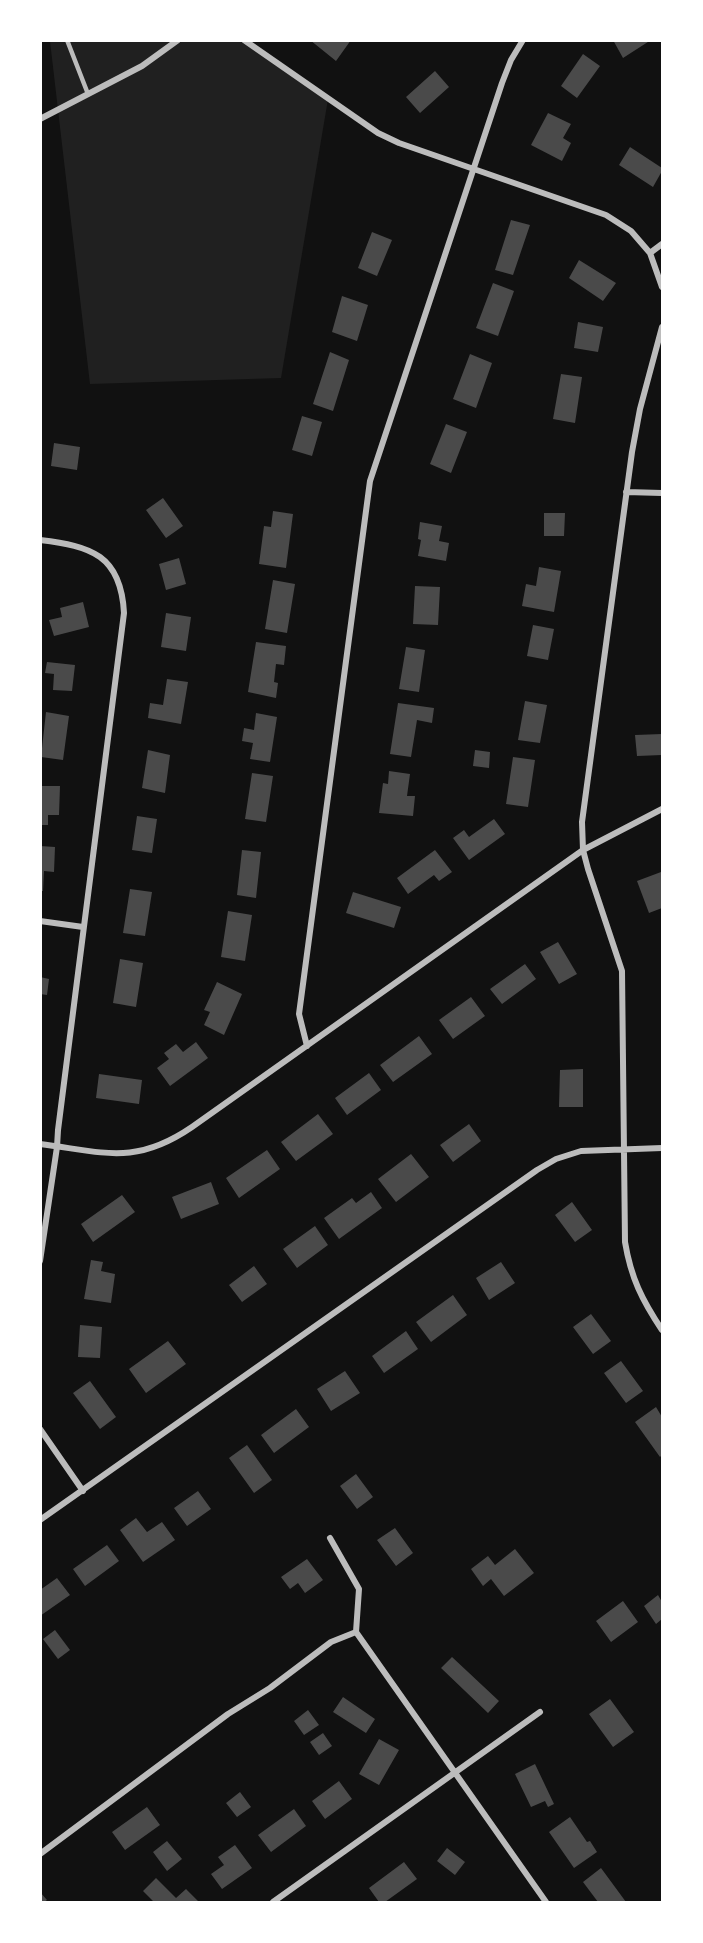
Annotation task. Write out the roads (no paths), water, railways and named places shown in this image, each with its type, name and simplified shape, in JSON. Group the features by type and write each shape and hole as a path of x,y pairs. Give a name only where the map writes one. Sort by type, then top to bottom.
{"street":[{"path":"40,119 142,66 178,40"},
{"path":"244,40 378,133 399,143 606,215 631,231 650,253 663,287"},
{"path":"307,1046 299,1014 370,481 502,83 511,60 523,40"},
{"path":"650,253 663,244"},
{"path":"663,327 638,417 582,822 583,850 622,971 625,1242 628,1260 642,1298 663,1330"},
{"path":"626,492 663,493"},
{"path":"40,540 72,543 91,551 105,561 120,586 124,613 57,1147 40,1261"},
{"path":"40,1144 114,1154 147,1150 162,1145 192,1127 583,850 663,809"},
{"path":"40,921 83,927"},
{"path":"40,1520 537,1170 568,1154 606,1149 663,1148"},
{"path":"40,1429 82,1491"},
{"path":"330,1538 358,1589 356,1632 546,1902"},
{"path":"40,1854 228,1714 270,1688 331,1642 356,1632"},
{"path":"273,1902 540,1712"}],"lane":[{"path":"67,40 88,94"}]}
